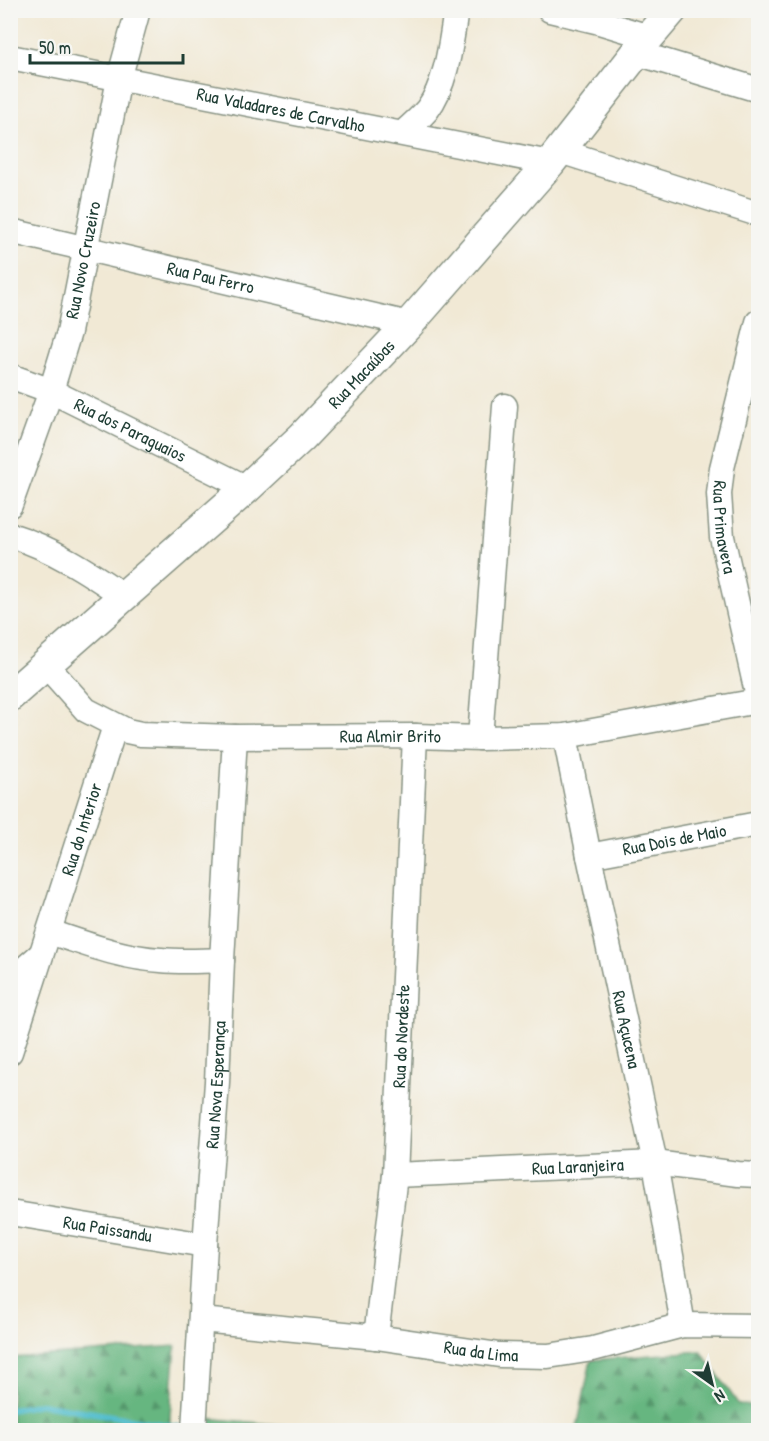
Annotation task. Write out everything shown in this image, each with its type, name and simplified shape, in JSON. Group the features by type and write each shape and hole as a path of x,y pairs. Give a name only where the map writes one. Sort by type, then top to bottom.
{"street":[{"name":"Rua Novo Cruzeiro","path":"10,505 51,391 69,332 119,79 138,10"},
{"path":"403,133 427,109 438,91 447,63 456,10"},
{"path":"550,10 596,21 643,45 752,88 759,87"},
{"name":"Rua Macaúbas","path":"10,696 247,489 302,437 409,324 555,157 672,10"},
{"name":"Rua Valadares de Carvalho","path":"10,57 403,133 555,157 759,214"},
{"name":"Rua Pau Ferro","path":"10,231 409,324"},
{"name":"Rua Primavera","path":"759,322 722,468 719,494 722,537 759,699"},
{"name":"Rua dos Paraguaios","path":"10,376 51,391 247,489"},
{"path":"480,738 505,406"},
{"path":"10,535 46,548 125,597"},
{"name":"Rua Almir Brito","path":"46,665 86,710 115,726 141,734 235,737 566,736 759,699"},
{"name":"Rua do Interior","path":"10,1052 115,726"},
{"name":"Rua do Nordeste","path":"376,1337 395,1175 415,736"},
{"name":"Rua Açucena","path":"566,736 589,856 655,1163 683,1325"},
{"name":"Rua Nova Esperança","path":"194,1431 217,1082 235,737"},
{"name":"Rua Dois de Maio","path":"589,856 759,824"},
{"path":"10,981 46,943 106,950 160,960 222,960"},
{"name":"Rua Laranjeira","path":"395,1175 655,1163 759,1175"},
{"name":"Rua Paissandu","path":"10,1213 205,1245"},
{"name":"Rua da Lima","path":"201,1320 376,1337 499,1355 549,1356 593,1349 683,1325 759,1326"}],"green space":[{"path":"176,1346 170,1430 11,1430 11,1358"},
{"path":"701,1351 739,1405 758,1406 758,1430 557,1430 577,1428 591,1360"},
{"path":"205,1418 333,1430 204,1430"}],"waterway":[{"path":"10,1410 41,1404 178,1427"}]}
